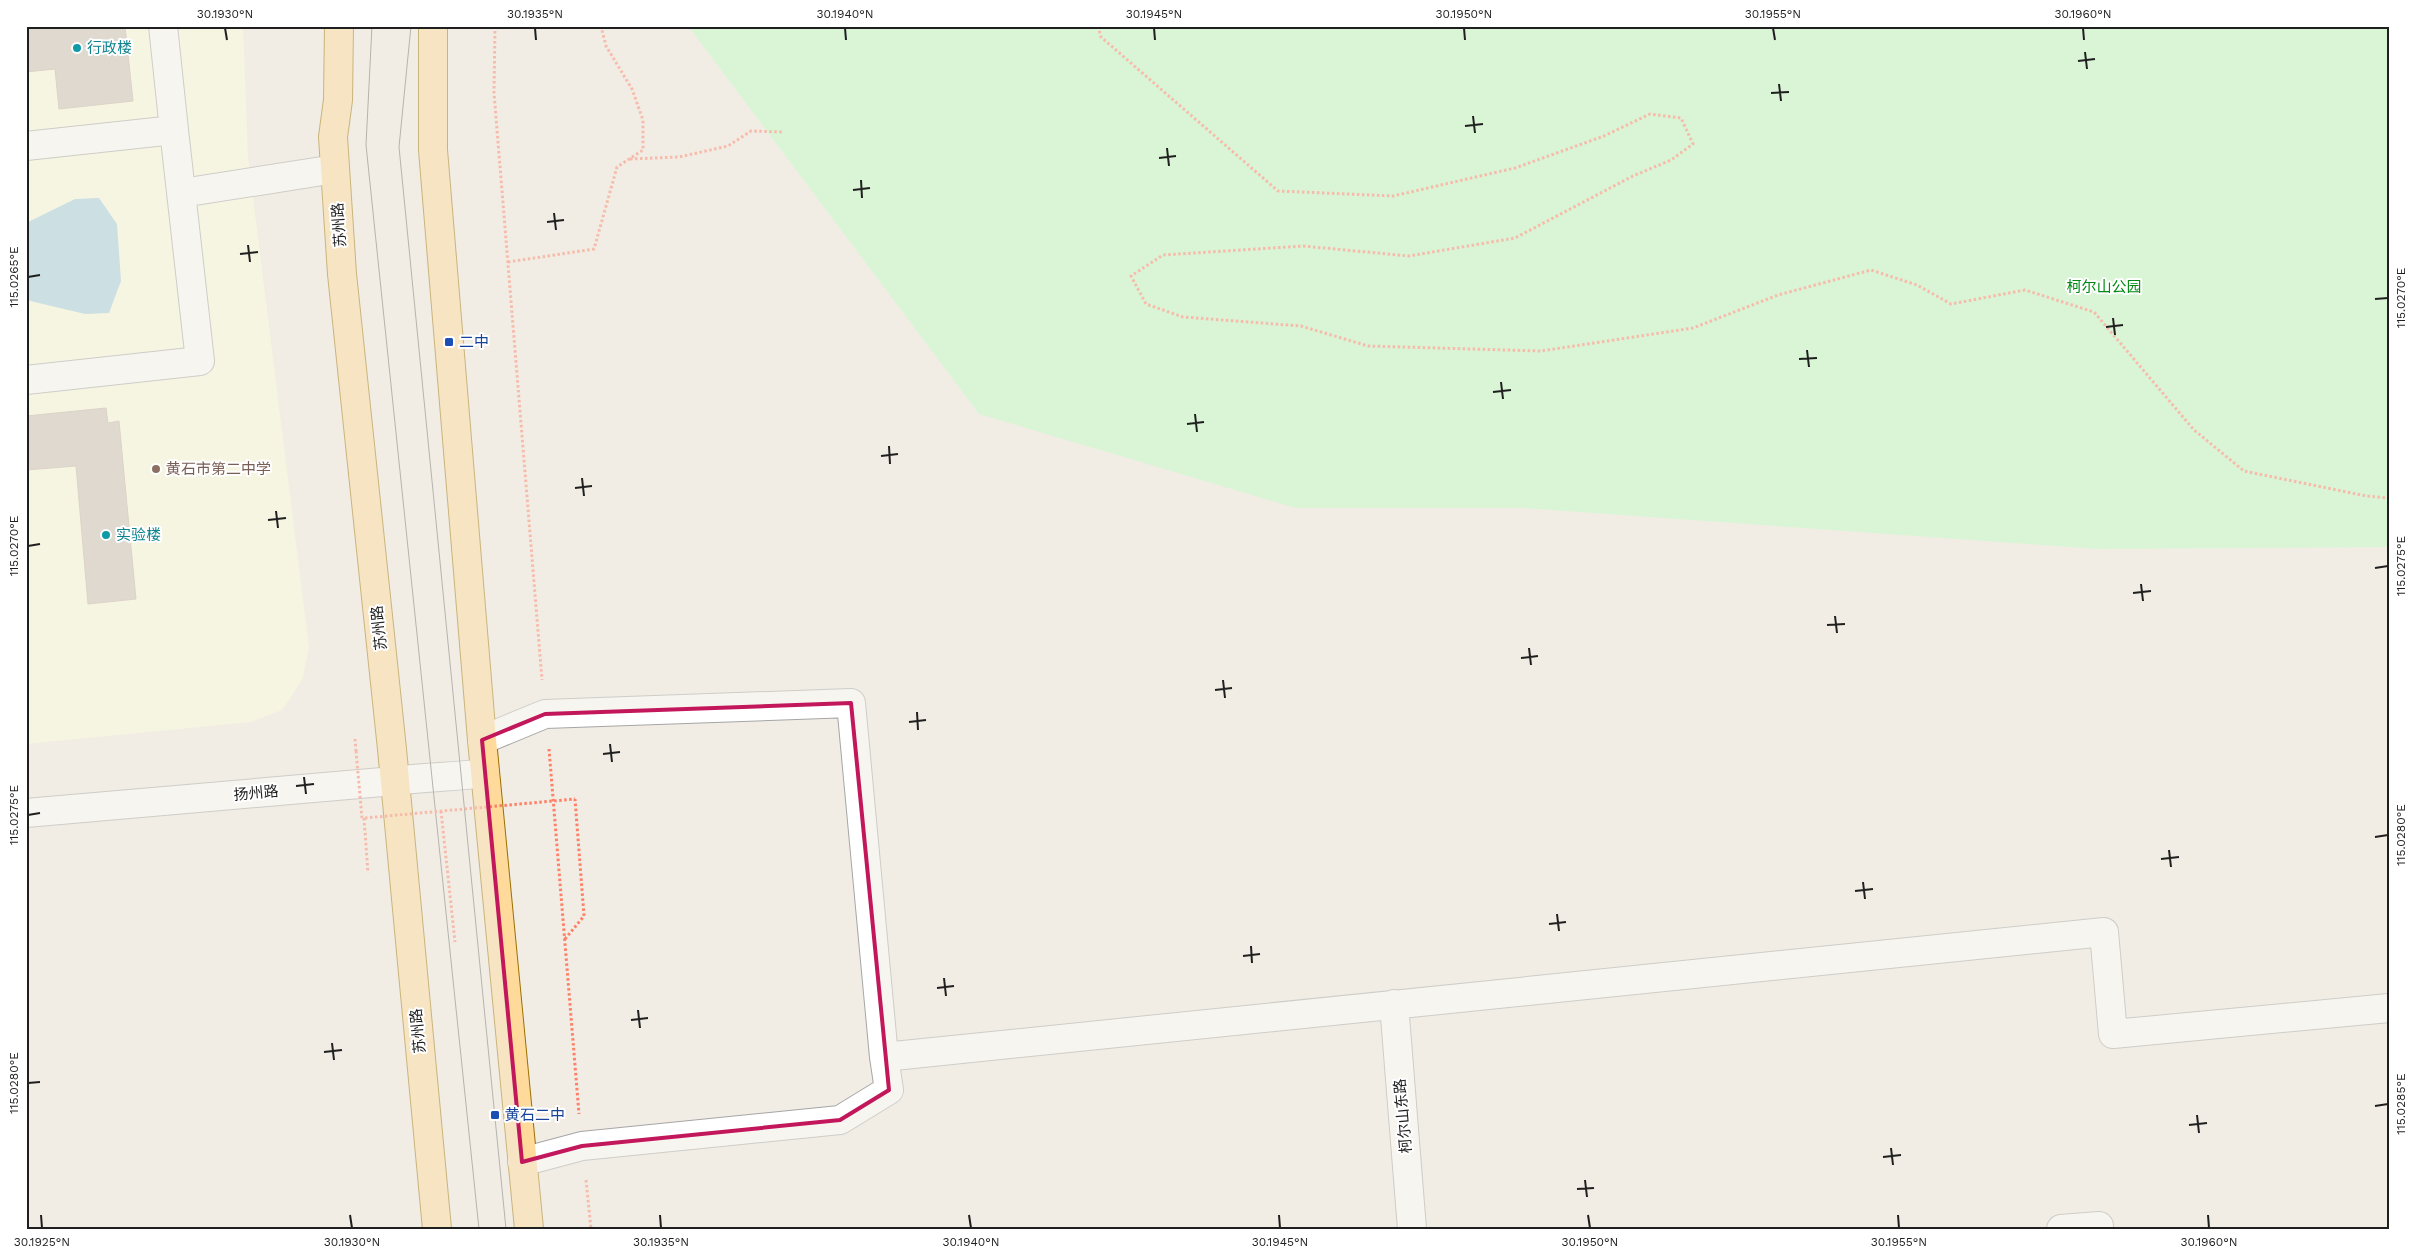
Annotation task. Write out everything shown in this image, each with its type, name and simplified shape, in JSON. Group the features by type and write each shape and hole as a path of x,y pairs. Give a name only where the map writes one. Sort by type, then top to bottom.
{"main road":[{"name":"苏州路","path":"339,26 338,100 333,136 342,274 394,781 437,1229"},
{"path":"433,26 433,150 482,740 529,1229"}],"street":[{"path":"26,380 200,361 163,26"},
{"path":"26,146 174,130"},
{"path":"182,193 335,169"},
{"path":"482,740 545,714 851,703 884,1057 889,1090 840,1120 582,1146 522,1162"},
{"name":"扬州路","path":"26,813 394,781 432,776 462,776 485,773"},
{"path":"884,1057 2104,932 2113,1034 2389,1008"},
{"name":"柯尔山东路","path":"1394,1004 1412,1229"},
{"path":"2061,1229 2098,1226"}],"path":[{"path":"495,26 494,93 564,939 591,1229"},
{"path":"508,262 594,249 616,167 643,150 642,120 632,90 606,46 601,26"},
{"path":"1098,26 1101,38 1278,191 1394,196 1515,168 1604,136 1650,114 1681,118 1693,144 1671,160 1633,176 1515,238 1409,256 1303,246 1163,255 1131,276 1146,304 1183,317 1301,326 1368,346 1541,350 1693,328 1778,295 1870,270 1917,285 1951,304 2025,290 2094,312 2194,430 2244,471 2366,496 2389,498"},
{"path":"629,159 679,157 728,146 751,131 784,132"},
{"path":"356,751 364,818 575,800 584,916 564,939"},
{"path":"442,811 455,942"}],"highlighted area":[{"path":"851,703 889,1090 840,1120 582,1146 522,1162 482,740 545,714"}],"shaded area":[{"name":"黄石市第二中学","path":"26,26 243,26 248,158 309,648 302,680 282,710 251,722 26,744"}],"green space":[{"name":"柯尔山公园","path":"688,26 2389,26 2389,547 2098,549 1523,508 1296,508 979,414"}],"water":[{"path":"99,198 117,224 121,281 109,313 85,314 26,300 26,223 75,199"}],"building":[{"name":"行政楼","path":"26,26 125,26 133,101 59,109 55,69 26,72"},
{"name":"实验楼","path":"106,408 108,423 119,421 136,599 88,604 76,466 26,470 26,416"}],"tram line":[{"path":"372,26 366,145 479,1229"},
{"path":"411,26 399,147 506,1229"}],"place":[{"name":"行政楼","path":"77,48"},
{"name":"二中","path":"449,342"},
{"name":"黄石市第二中学","path":"156,469"},
{"name":"实验楼","path":"106,535"},
{"name":"黄石二中","path":"495,1115"}]}
